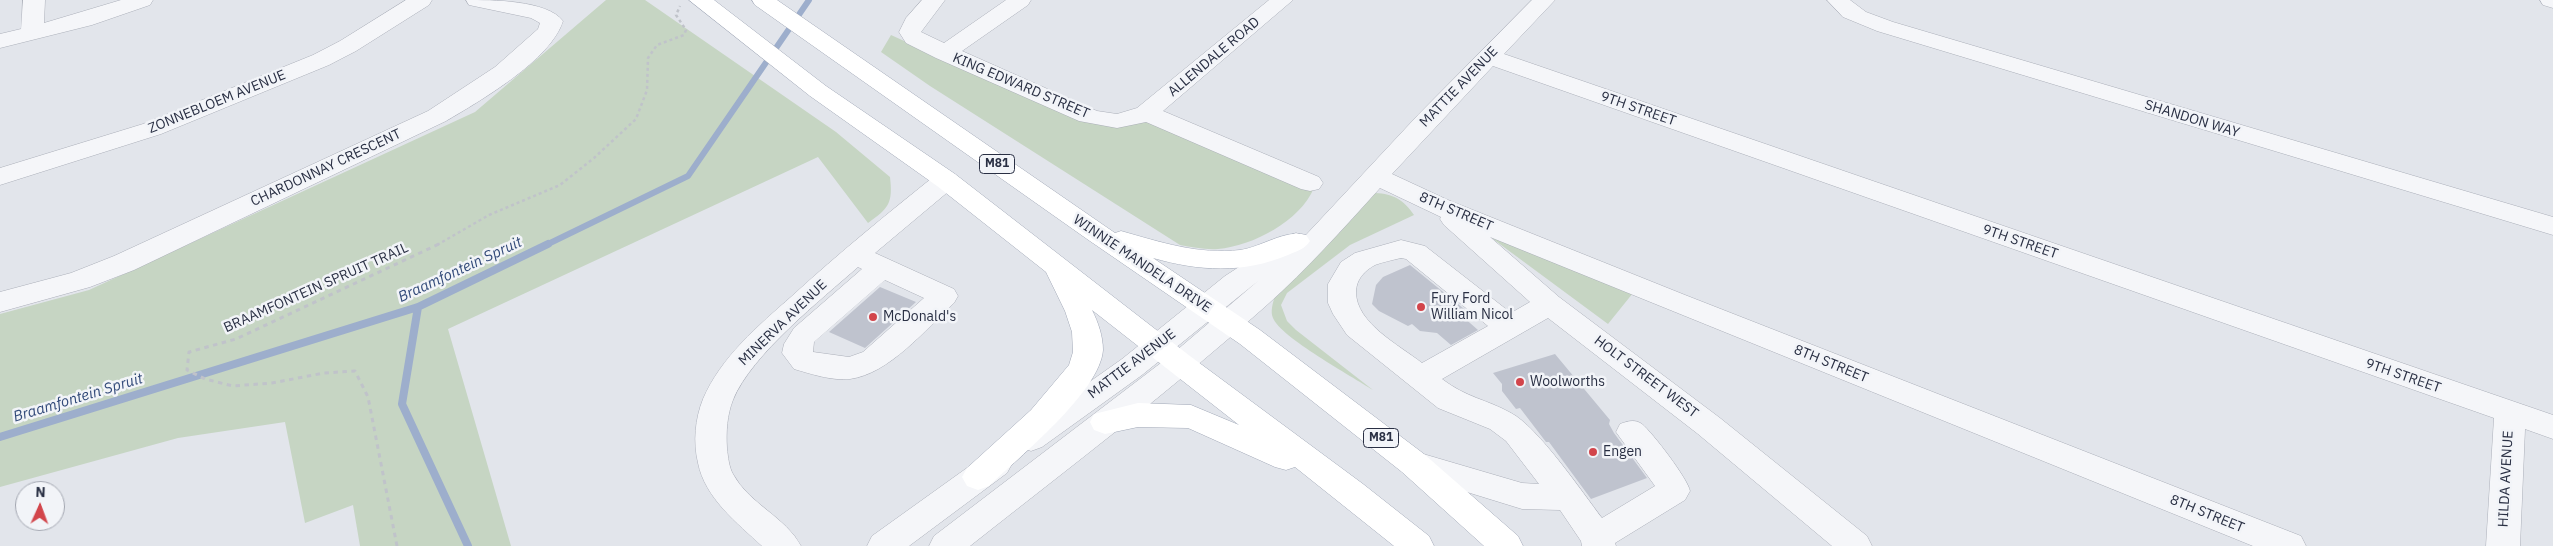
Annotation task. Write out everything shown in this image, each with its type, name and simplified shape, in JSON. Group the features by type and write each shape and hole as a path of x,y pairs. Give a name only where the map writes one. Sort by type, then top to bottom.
{"main road":[{"path":"700,0 744,32 818,91 946,180 1169,355 1352,493 1416,546"},
{"name":"WINNIE MANDELA DRIVE","path":"763,0 1096,233 1217,315 1413,463 1506,546"},
{"path":"1096,233 1180,256 1213,261 1259,256 1297,242"},
{"path":"978,476 1067,392 1086,362 1088,350 1085,329 1076,304 1054,264"},
{"path":"1105,422 1138,415 1191,417 1279,454 1416,546"}],"street":[{"path":"32,34 34,0"},
{"path":"0,41 84,20 142,0"},
{"name":"ZONNEBLOEM AVENUE","path":"0,178 152,129 322,60 348,46 421,0"},
{"name":"CHARDONNAY CRESCENT","path":"0,302 80,280 124,263 437,116 474,95 541,41 553,24 550,18 538,13 477,0"},
{"name":"KING EDWARD STREET","path":"934,0 914,23 910,32 911,36 944,53 1088,116 1117,122 1132,120 1146,113"},
{"path":"944,53 1020,0"},
{"name":"ALLENDALE ROAD","path":"1146,113 1282,0"},
{"name":"MATTIE AVENUE","path":"946,546 1105,422 1169,355 1217,315 1328,229 1488,56 1544,0"},
{"name":"SHANDON WAY","path":"1838,0 1846,9 1860,17 1902,32 2553,226"},
{"name":"9TH STREET","path":"1488,56 2553,427"},
{"path":"1146,113 1310,183"},
{"name":"MATTIE AVENUE","path":"1217,315 1235,283 1297,242 1376,176"},
{"name":"8TH STREET","path":"1376,176 1439,206 2289,546"},
{"name":"MINERVA AVENUE","path":"784,546 729,494 717,474 711,438 713,413 722,391 750,351 854,254 946,180"},
{"name":"HOLT STREET WEST","path":"1439,206 1549,304 1709,426 1855,546"},
{"path":"1509,327 1415,252 1401,249 1365,259 1351,269 1342,284 1342,303 1357,328 1449,400 1501,421 1517,433 1569,498 1598,542 1674,491 1673,486 1631,432"},
{"path":"854,254 882,267 944,296 873,360 850,368 831,367 804,361 797,353 798,344 804,335 882,267"},
{"path":"1420,378 1549,304"},
{"name":"MATTIE AVENUE","path":"884,546 978,476 1169,355"},
{"name":"HILDA AVENUE","path":"2503,546 2510,413"},
{"path":"1413,463 1522,496 1569,498"}],"path":[{"name":"BRAAMFONTEIN SPRUIT TRAIL","path":"397,546 368,397 355,371 324,373 272,383 233,386 205,379 186,370 189,352 244,335 437,245 489,215 560,185 594,158 636,119 647,90 648,58 657,45 684,35 686,30 676,14 683,0"}],"green space":[{"path":"606,0 645,0 836,132 890,177 890,199 885,209 868,223 818,157 448,329 511,546 360,546 353,505 305,523 285,422 178,438 22,481 15,481 15,483 0,487 0,314 89,290 475,112"},
{"path":"891,35 1069,116 1157,120 1314,188 1298,211 1287,221 1274,230 1246,243 1218,249 1180,245 930,86 881,52"},
{"path":"1375,193 1393,196 1406,205 1414,215 1350,245 1287,293 1281,305 1287,321 1296,330 1373,390 1302,346 1278,326 1272,316 1272,310 1275,296 1365,198"},
{"path":"1474,225 1633,293 1608,324"}],"building":[{"name":"Fury Ford William Nicol","path":"1410,265 1469,313 1462,316 1478,330 1451,345 1437,333 1420,331 1412,324 1408,326 1379,311 1372,304 1376,285 1383,277"},
{"name":"McDonald's","path":"880,287 916,302 865,348 829,332"},
{"path":"1555,354 1610,420 1609,424 1614,433 1647,478 1591,499 1549,442 1546,442 1520,408 1516,409 1502,391 1502,384 1493,373"}],"waterway":[{"name":"Braamfontein Spruit","path":"546,245 688,176 809,0"},
{"name":"Braamfontein Spruit","path":"418,307 548,244"},
{"name":"Braamfontein Spruit","path":"0,437 418,307"},
{"path":"418,307 402,404 468,546"}],"place":[{"name":"Fury Ford William Nicol","path":"1421,307"},
{"name":"McDonald's","path":"873,317"},
{"name":"Woolworths","path":"1520,382"},
{"name":"Engen","path":"1593,452"}]}
